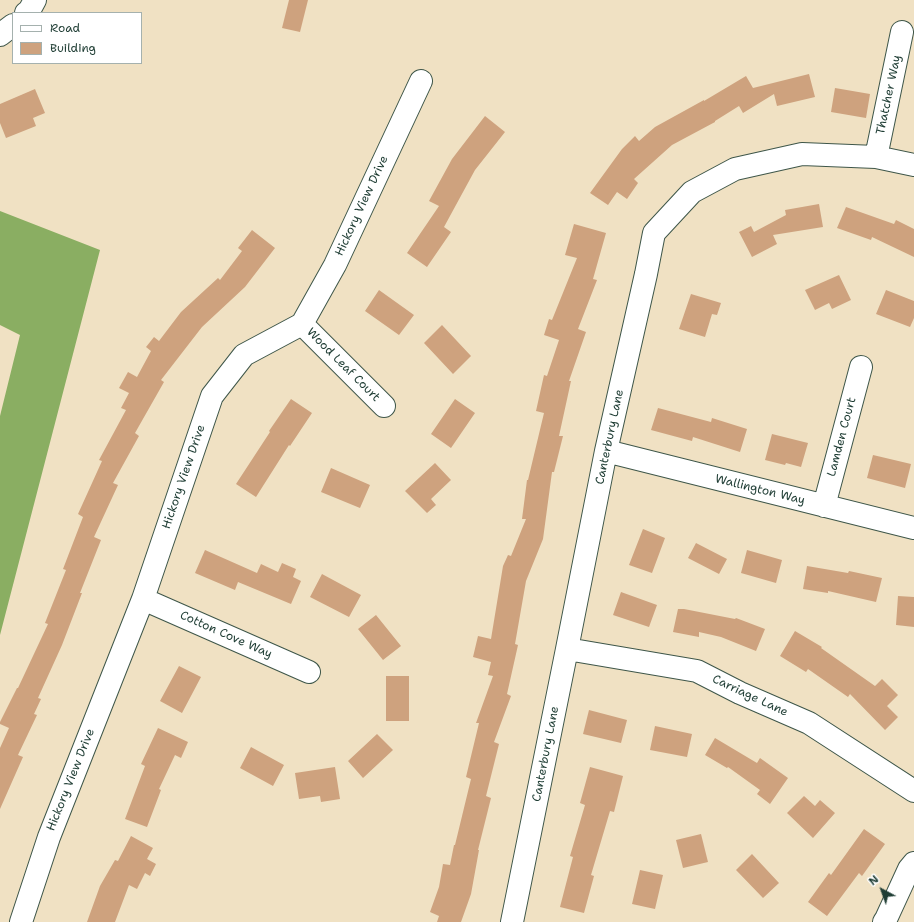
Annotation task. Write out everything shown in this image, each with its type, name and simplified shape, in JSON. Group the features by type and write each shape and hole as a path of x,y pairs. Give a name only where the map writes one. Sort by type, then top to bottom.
{"street":[{"path":"27,12 35,0"},
{"path":"0,35 12,26"},
{"name":"Thatcher Way","path":"876,157 902,32"},
{"name":"Hickory View Drive","path":"21,922 49,837 143,599 212,396 244,355 302,324 335,265 421,81"},
{"name":"Canterbury Lane","path":"512,922 606,451 654,233 692,192 735,169 802,154 876,157 914,165"},
{"name":"Wood Leaf Court","path":"302,324 384,406"},
{"name":"Lamden Court","path":"824,506 861,367"},
{"name":"Wallington Way","path":"606,451 914,528"},
{"name":"Cotton Cove Way","path":"143,599 309,672"},
{"name":"Carriage Lane","path":"567,649 698,671 740,694 809,723 914,791"},
{"path":"886,921 909,869 914,863"}],"green space":[{"path":"0,211 100,250 0,635 0,416 20,335 0,325"}],"building":[{"path":"289,0 308,0 300,32 282,28"},
{"path":"809,74 815,97 777,106 774,94 743,113 739,106 715,122 672,145 634,179 638,183 627,199 617,192 608,205 590,193 622,149 635,136 639,141 655,127 704,101 746,76 753,88"},
{"path":"835,88 870,94 866,118 831,112"},
{"path":"35,89 45,113 33,118 36,126 6,138 0,123 0,104"},
{"path":"485,116 505,132 475,170 444,227 451,232 427,267 407,253 439,206 429,201 452,159"},
{"path":"819,204 823,227 773,235 777,244 752,257 739,232 751,226 754,232 786,215 785,210"},
{"path":"846,207 894,224 896,220 914,229 914,257 872,237 871,240 837,228"},
{"path":"574,224 606,233 593,279 597,280 578,329 586,332 569,381 571,381 559,436 563,436 554,472 552,472 543,539 526,581 515,644 518,645 507,694 511,696 494,742 499,744 486,796 491,798 478,850 471,894 461,922 437,922 439,916 430,912 439,887 443,864 450,865 471,779 466,777 479,723 476,723 493,676 488,675 491,662 473,657 478,636 491,639 503,566 508,555 511,556 526,519 522,519 527,480 544,413 536,411 544,375 547,376 559,340 544,335 549,319 552,320 577,258 565,255"},
{"path":"252,230 275,248 245,287 202,327 161,380 164,382 135,433 139,436 113,483 118,485 94,537 101,540 80,593 82,593 62,645 38,698 41,699 34,714 37,715 18,755 23,757 0,809 0,748 9,728 0,724 0,722 18,688 48,624 45,623 66,570 63,569 83,517 78,514 102,461 99,460 126,410 121,408 129,393 119,388 128,372 137,377 151,351 146,347 154,337 159,341 181,312 218,278 220,280 242,251 238,248"},
{"path":"839,275 851,300 832,309 829,303 815,310 805,290"},
{"path":"379,290 414,315 399,335 365,311"},
{"path":"886,290 914,301 914,318 910,327 876,314"},
{"path":"691,294 721,303 717,315 712,314 705,337 679,329"},
{"path":"442,325 471,356 453,374 424,343"},
{"path":"291,399 312,413 290,446 289,445 256,497 236,484"},
{"path":"455,399 475,413 451,448 431,434"},
{"path":"658,408 711,422 712,418 747,429 740,452 693,437 692,441 651,430"},
{"path":"772,434 808,443 801,467 765,460"},
{"path":"873,455 911,464 905,488 867,478"},
{"path":"435,463 451,480 431,499 436,505 427,513 405,491"},
{"path":"331,468 370,485 360,508 321,492"},
{"path":"643,529 665,538 652,573 629,565"},
{"path":"696,543 727,559 719,574 688,558"},
{"path":"205,550 257,573 261,564 278,572 282,563 296,569 293,577 301,581 291,604 238,582 235,590 195,573"},
{"path":"747,550 782,560 776,583 741,573"},
{"path":"807,566 848,573 849,571 882,578 876,602 828,591 828,593 803,589"},
{"path":"322,574 361,595 349,617 310,597"},
{"path":"621,592 657,605 649,627 613,615"},
{"path":"898,596 914,597 914,627 896,625"},
{"path":"678,609 736,618 765,629 756,651 721,637 699,632 699,637 673,632"},
{"path":"376,615 401,646 383,660 358,629"},
{"path":"795,631 822,647 821,648 875,686 882,679 898,695 887,706 898,717 885,730 850,694 848,697 808,669 806,672 780,656"},
{"path":"179,666 201,677 182,713 160,701"},
{"path":"386,676 409,676 409,721 386,721"},
{"path":"589,710 627,720 621,743 583,734"},
{"path":"655,726 692,734 687,757 650,750"},
{"path":"158,728 188,742 181,758 175,755 159,789 161,790 147,827 125,819 145,766 141,764"},
{"path":"377,734 393,750 363,778 348,761"},
{"path":"715,738 757,763 760,758 788,778 770,804 757,794 760,790 728,767 727,768 705,755"},
{"path":"251,747 284,765 273,786 240,768"},
{"path":"335,767 340,799 321,802 320,796 299,799 295,773"},
{"path":"590,767 623,776 614,812 610,811 591,875 594,876 584,913 560,907 573,857 570,856 585,805 580,803"},
{"path":"804,796 815,806 820,800 835,813 813,838 787,813"},
{"path":"864,829 885,844 862,876 859,873 827,916 808,902 829,873 831,875"},
{"path":"701,834 708,862 683,868 676,840"},
{"path":"131,836 153,848 147,859 156,864 150,876 145,873 137,889 129,885 115,922 87,922 100,886 115,860 118,861"},
{"path":"752,854 779,883 763,898 736,870"},
{"path":"640,870 663,875 655,909 632,904"}]}
